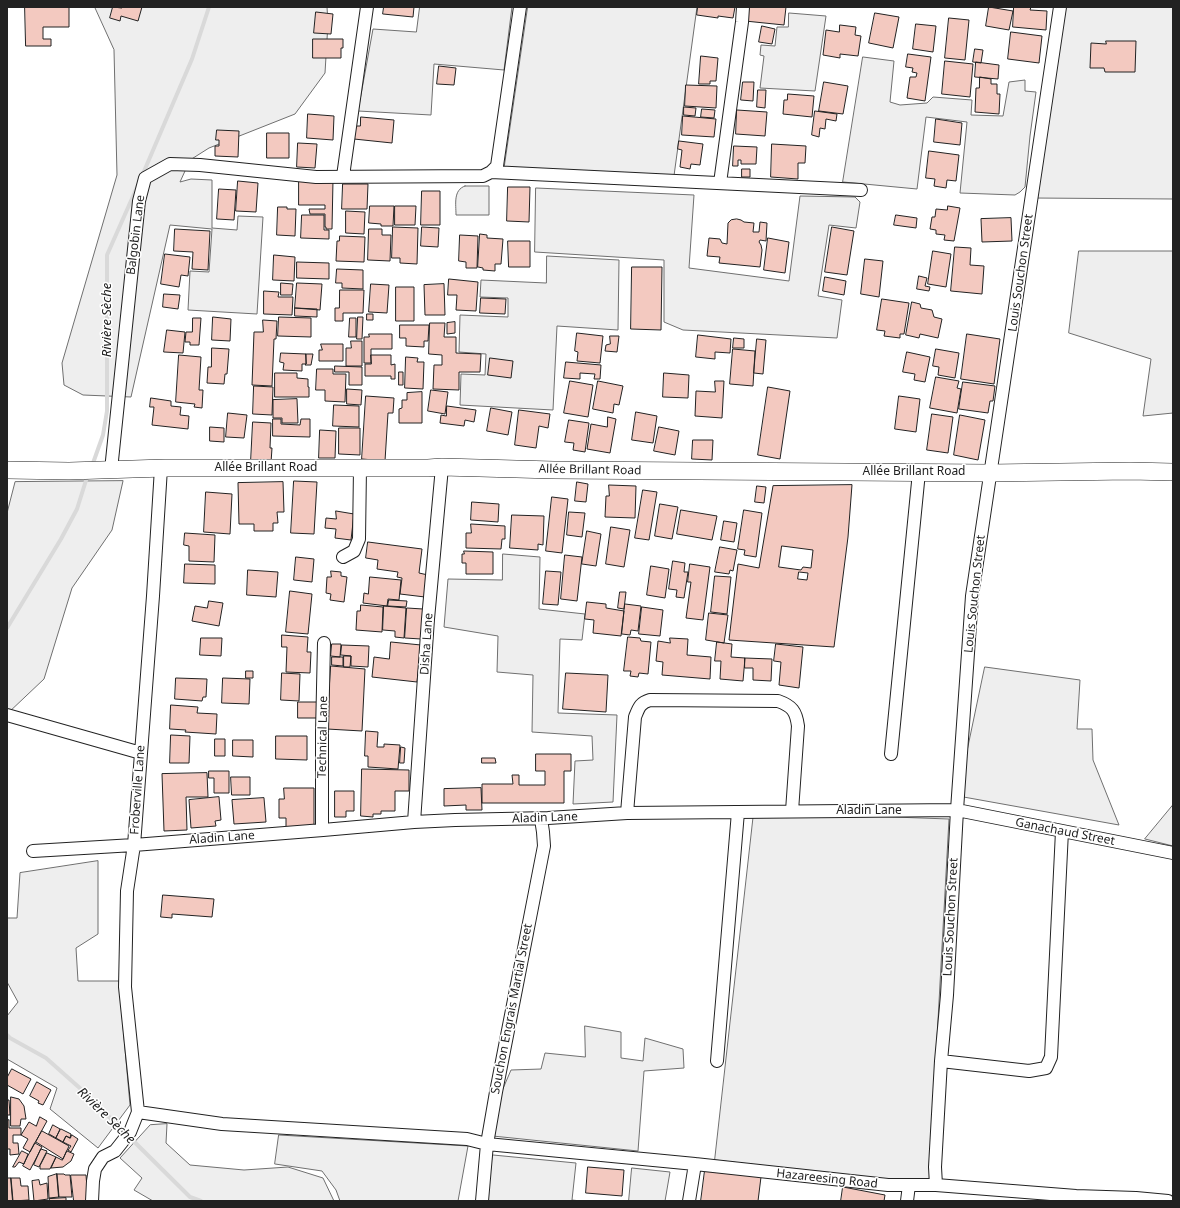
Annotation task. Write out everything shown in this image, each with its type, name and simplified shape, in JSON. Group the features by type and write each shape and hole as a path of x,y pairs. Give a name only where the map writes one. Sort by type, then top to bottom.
{"main road":[{"name":"Allée Brillant Road","path":"7,470 69,471 161,468 442,467 554,470 1173,472"}],"street":[{"path":"343,176 367,7"},
{"path":"491,172 497,166 520,7"},
{"path":"720,183 743,7"},
{"name":"Louis Souchon Street","path":"936,1185 934,1167 947,995 957,810 972,596 1060,7"},
{"name":"Balgobin Lane","path":"109,470 139,201 145,178 170,164 200,165 316,177 483,176 491,172 861,190"},
{"name":"Disha Lane","path":"414,822 428,620 442,467"},
{"name":"Froberville Lane","path":"138,1112 125,987 126,891 134,845 161,468"},
{"path":"343,557 354,551 359,539 360,468"},
{"path":"891,754 919,472"},
{"name":"Technical Lane","path":"322,830 324,643"},
{"path":"627,813 635,717 638,708 643,702 650,700 778,701 787,704 793,709 797,716 798,726 792,811"},
{"path":"7,715 141,752"},
{"name":"Aladin Lane","path":"33,851 134,845 414,822 541,818 627,813 792,811 885,812 957,810"},
{"name":"Ganachaud Street","path":"957,810 1173,853"},
{"path":"717,1061 738,812"},
{"name":"Souchon Engrais Martial Street","path":"482,1201 487,1144 497,1084 544,846 541,818"},
{"path":"941,1061 1029,1071 1046,1068 1051,1057 1062,831"},
{"path":"92,1201 95,1169 103,1157 114,1151 130,1132 138,1112"},
{"name":"Hazareesing Road","path":"138,1112 222,1124 467,1139 487,1144 695,1164 888,1185 936,1185 1076,1199 1136,1198 1168,1201"},
{"path":"689,1201 695,1164"},
{"path":"907,1201 909,1185"}],"shaded area":[{"path":"95,7 327,7 328,23 325,73 295,114 209,148 190,160 180,182 191,179 212,180 212,228 237,230 238,216 263,217 257,314 188,310 190,271 209,272 212,229 170,225 131,397 83,395 64,385 62,363 117,175 114,50"},
{"path":"420,7 512,7 504,70 434,64 431,115 358,111 373,29 416,32"},
{"path":"528,7 697,7 673,183 504,171"},
{"path":"1059,7 1173,7 1173,199 1031,198"},
{"path":"789,13 826,16 815,91 760,88 764,56 760,55 761,45 775,46 777,27 788,27"},
{"path":"863,57 894,61 890,102 900,105 927,103 933,97 972,100 971,115 1003,116 1009,82 1025,80 1025,91 1036,92 1025,187 1015,195 960,193 967,122 926,117 917,189 843,182"},
{"path":"465,186 489,186 489,215 456,215 457,194 461,188"},
{"path":"536,188 694,195 689,268 789,281 800,196 855,197 860,202 856,228 829,225 818,296 842,300 837,338 683,330 664,322 664,260 535,252"},
{"path":"1079,251 1173,251 1173,413 1143,416 1151,359 1069,333"},
{"path":"547,256 619,260 618,330 557,326 553,410 460,405 461,374 485,375 486,354 459,352 460,315 508,317 508,298 480,297 481,280 546,283"},
{"path":"123,481 112,530 72,588 44,679 7,714 7,513 15,482"},
{"path":"503,554 540,557 539,609 585,614 582,640 560,639 558,713 617,715 613,802 573,804 575,761 593,760 592,736 532,732 533,675 497,672 498,636 444,627 448,579 502,580"},
{"path":"985,667 1080,680 1077,729 1092,729 1093,760 1119,825 958,796"},
{"path":"1173,805 1173,846 1145,839"},
{"path":"754,812 949,819 929,1185 715,1160"},
{"path":"98,861 98,934 76,948 78,981 119,981 130,1105 98,1148 50,1109 57,1088 7,1059 7,1016 18,1002 7,982 7,918 17,918 20,873"},
{"path":"585,1026 621,1032 621,1058 643,1061 645,1038 683,1049 684,1068 644,1071 638,1151 483,1135 511,1070 541,1069 545,1053 585,1057"},
{"path":"167,1124 166,1143 190,1165 244,1170 288,1167 323,1178 334,1201 153,1201 134,1190 142,1178 120,1158 150,1125"},
{"path":"279,1135 468,1146 458,1201 340,1201 336,1190 322,1171 275,1164"},
{"path":"493,1155 576,1163 572,1200 581,1201 484,1201"},
{"path":"632,1168 670,1172 665,1201 629,1201"}],"building":[{"path":"25,7 69,7 69,27 43,27 43,39 51,39 51,46 26,46"},
{"path":"113,7 142,7 138,21 121,16 120,21 110,18"},
{"path":"384,7 414,7 413,17 383,14"},
{"path":"698,7 735,7 733,18 718,16 718,18 697,15"},
{"path":"746,7 786,7 784,25 745,21"},
{"path":"989,7 1013,11 1009,30 986,26"},
{"path":"1014,7 1031,7 1030,10 1047,11 1046,30 1013,27"},
{"path":"316,12 333,14 331,34 314,33"},
{"path":"875,13 899,17 893,48 869,43"},
{"path":"949,18 969,20 965,60 945,58"},
{"path":"916,24 936,26 933,52 913,49"},
{"path":"840,25 856,27 855,35 861,36 858,56 840,54 840,58 823,55 826,30 839,32"},
{"path":"762,26 775,29 772,44 759,42"},
{"path":"1011,32 1042,36 1039,63 1008,59"},
{"path":"313,39 343,39 341,58 313,58"},
{"path":"1106,41 1136,41 1135,72 1105,72 1104,68 1090,68 1091,43 1106,44"},
{"path":"975,49 983,50 981,63 973,62"},
{"path":"908,54 931,57 925,101 907,98 910,77 916,77 917,73 912,72 913,68 906,67"},
{"path":"701,56 718,58 716,81 710,81 710,84 699,84"},
{"path":"945,61 973,64 970,97 942,94"},
{"path":"976,62 999,65 998,79 975,77"},
{"path":"439,66 456,68 454,85 437,84"},
{"path":"980,77 991,79 991,84 997,84 997,94 1000,94 999,114 975,112 976,88 979,88"},
{"path":"743,82 754,82 753,101 741,100"},
{"path":"824,82 848,86 843,114 819,111"},
{"path":"686,85 717,86 716,108 685,106"},
{"path":"758,90 766,90 765,108 757,107"},
{"path":"788,94 814,96 812,117 783,114 784,100 787,100"},
{"path":"684,107 696,108 695,116 684,115"},
{"path":"702,109 715,110 714,118 701,117"},
{"path":"737,110 767,112 765,136 736,134"},
{"path":"815,111 837,114 836,121 826,119 825,129 820,128 819,137 812,135"},
{"path":"308,114 334,116 333,140 307,138"},
{"path":"683,116 716,119 714,137 682,135"},
{"path":"361,117 394,120 392,143 354,139 355,126 360,126"},
{"path":"936,119 962,123 960,145 934,142"},
{"path":"217,130 239,131 238,157 215,156 215,146 219,146 219,140 216,140"},
{"path":"267,133 289,133 289,158 267,158"},
{"path":"679,141 703,144 700,165 691,164 690,169 680,167 682,150 678,149"},
{"path":"298,143 317,144 315,168 297,167"},
{"path":"772,144 806,146 805,163 798,163 798,179 771,177"},
{"path":"734,146 757,147 756,164 741,164 741,160 738,160 738,166 733,166"},
{"path":"929,151 959,155 956,181 947,180 946,188 934,186 935,179 926,178"},
{"path":"742,169 750,169 750,177 742,177"},
{"path":"299,180 333,180 332,229 326,229 325,227 325,214 310,214 309,209 325,209 325,205 299,205"},
{"path":"238,181 258,183 256,212 236,211"},
{"path":"343,184 368,184 367,209 342,209"},
{"path":"508,187 530,187 529,222 507,221"},
{"path":"219,189 236,190 234,220 217,219"},
{"path":"422,191 440,191 440,225 421,225"},
{"path":"370,206 394,206 393,226 381,226 381,224 369,223"},
{"path":"395,206 416,206 415,225 395,225"},
{"path":"948,206 960,208 954,241 944,240 945,235 936,234 936,230 930,229 932,217 935,217 936,209 947,210"},
{"path":"278,207 296,209 295,236 277,235"},
{"path":"346,211 365,212 364,234 346,233"},
{"path":"302,215 324,215 324,230 329,230 329,239 301,238"},
{"path":"896,215 917,218 916,228 894,225"},
{"path":"1011,218 1012,241 982,242 981,219"},
{"path":"737,219 744,222 754,223 753,232 759,232 760,222 767,223 766,241 760,240 759,242 762,250 760,267 719,263 720,257 707,256 709,238 720,239 722,243 727,244 728,223 731,220"},
{"path":"393,227 418,228 417,264 400,263 400,258 392,258"},
{"path":"422,227 439,228 438,247 421,246"},
{"path":"832,227 854,231 847,275 825,272"},
{"path":"175,229 210,231 208,270 192,269 193,252 174,251"},
{"path":"369,229 382,229 382,235 391,235 390,261 368,260"},
{"path":"480,234 487,235 487,238 503,239 501,264 495,264 495,271 483,270 483,268 478,267"},
{"path":"460,235 478,236 477,268 466,268 466,262 459,261"},
{"path":"340,236 365,237 364,262 336,261 337,241 339,241"},
{"path":"768,238 789,242 785,273 764,270"},
{"path":"508,241 530,241 530,267 509,267"},
{"path":"955,247 971,248 970,265 984,266 982,294 951,291"},
{"path":"933,251 951,254 946,287 928,284"},
{"path":"165,254 190,257 188,276 181,275 179,287 161,284"},
{"path":"274,255 295,257 294,281 273,280"},
{"path":"865,259 883,261 879,297 861,294"},
{"path":"297,262 329,263 329,279 297,278"},
{"path":"632,267 662,267 661,330 631,329"},
{"path":"337,269 363,270 363,289 342,288 342,283 336,283"},
{"path":"919,276 927,278 925,286 930,287 929,291 917,289"},
{"path":"825,277 846,281 844,295 823,291"},
{"path":"449,279 478,282 476,311 456,310 457,295 448,295"},
{"path":"281,283 293,284 292,295 281,295"},
{"path":"297,283 322,284 320,310 295,308"},
{"path":"371,284 389,285 387,313 369,312"},
{"path":"444,284 445,315 425,315 424,285"},
{"path":"396,287 414,287 414,321 396,321"},
{"path":"340,290 364,290 363,313 343,313 343,321 335,321 335,308 339,308"},
{"path":"264,291 279,292 278,297 293,297 292,315 264,314"},
{"path":"164,294 180,295 178,309 163,307"},
{"path":"481,298 506,299 505,314 480,313"},
{"path":"882,299 909,303 904,334 900,334 900,338 884,336 885,331 877,330"},
{"path":"912,302 920,304 921,308 932,310 934,317 942,319 938,338 920,334 919,338 906,335"},
{"path":"295,308 317,309 317,317 295,316"},
{"path":"367,314 373,314 373,320 367,320"},
{"path":"213,317 231,319 230,341 212,340"},
{"path":"279,317 311,318 311,337 278,336"},
{"path":"358,317 363,317 362,339 357,339"},
{"path":"193,318 201,318 199,345 190,345 190,342 185,342 186,332 192,332"},
{"path":"350,318 356,318 356,337 349,337"},
{"path":"263,320 277,321 276,339 274,339 272,386 252,385 254,332 263,332"},
{"path":"455,322 455,333 447,334 447,323"},
{"path":"430,323 445,323 444,337 456,337 456,353 481,354 480,372 459,372 459,390 433,389 434,365 442,365 442,355 429,354"},
{"path":"400,325 429,325 428,341 424,341 424,347 406,346 406,338 400,338"},
{"path":"167,330 185,332 183,353 164,352"},
{"path":"577,333 603,336 600,363 577,361 578,352 575,351"},
{"path":"369,334 392,334 392,349 371,349 371,363 364,363 364,337 369,337"},
{"path":"967,334 1000,339 994,384 961,379"},
{"path":"698,335 731,339 730,353 715,352 715,359 696,357"},
{"path":"610,336 619,336 617,352 605,351 606,345 610,344"},
{"path":"734,338 744,339 744,348 733,348"},
{"path":"757,339 766,340 763,374 754,373"},
{"path":"351,341 362,341 362,366 346,366 346,348 351,348"},
{"path":"321,344 343,344 343,361 319,361 319,350 322,350"},
{"path":"212,348 229,349 227,374 225,374 224,384 207,383 208,367 211,367"},
{"path":"733,349 755,351 753,386 730,384"},
{"path":"936,349 959,353 955,378 938,375 939,367 933,366"},
{"path":"907,352 930,357 925,382 914,380 915,374 903,372"},
{"path":"281,353 306,354 306,364 302,364 302,371 283,370 284,363 280,362"},
{"path":"306,354 313,354 311,365 305,365"},
{"path":"179,355 201,357 199,390 203,390 202,408 194,407 195,404 176,402"},
{"path":"371,355 391,355 391,365 395,364 395,379 391,379 391,376 365,376 365,364 371,364"},
{"path":"406,357 418,358 417,362 424,362 423,389 405,388"},
{"path":"490,358 513,361 511,378 488,375"},
{"path":"566,362 601,365 600,379 594,379 595,374 580,373 580,379 564,378"},
{"path":"335,366 362,367 362,385 349,385 349,372 335,372"},
{"path":"317,369 333,369 333,374 346,374 345,402 325,401 325,390 316,390"},
{"path":"399,372 403,372 403,385 399,385"},
{"path":"275,373 297,373 297,378 308,379 309,397 275,397"},
{"path":"664,373 689,375 688,398 663,397"},
{"path":"936,377 959,381 957,388 961,389 957,413 930,408"},
{"path":"570,381 593,385 588,417 564,413"},
{"path":"598,381 623,386 619,405 614,404 613,413 593,409"},
{"path":"715,381 724,381 722,418 695,416 696,391 715,392"},
{"path":"963,382 995,386 993,401 990,401 988,413 959,409"},
{"path":"254,386 273,387 272,415 253,414"},
{"path":"768,387 790,391 780,459 758,455"},
{"path":"347,389 362,390 361,405 347,404"},
{"path":"431,390 448,392 445,414 428,411"},
{"path":"422,392 422,423 399,423 399,409 402,408 402,400 407,400 407,393"},
{"path":"366,396 394,398 393,413 388,413 385,461 362,459"},
{"path":"899,396 920,399 916,432 895,429"},
{"path":"151,398 171,401 171,406 181,407 180,415 189,416 188,429 152,425 154,407 150,407"},
{"path":"297,399 298,423 282,423 282,418 273,418 273,400"},
{"path":"334,405 359,406 359,427 333,426"},
{"path":"447,406 476,410 474,422 465,420 464,426 440,423 441,415 446,416"},
{"path":"491,408 512,412 508,435 487,431"},
{"path":"519,410 550,414 548,428 539,426 536,448 515,445"},
{"path":"636,412 657,416 653,443 632,440"},
{"path":"228,413 247,415 244,438 226,437"},
{"path":"932,414 953,417 948,453 927,450"},
{"path":"960,415 985,420 978,460 954,455"},
{"path":"608,417 616,419 610,453 587,449 591,424 607,427"},
{"path":"273,419 281,419 281,424 300,425 301,419 310,419 310,437 273,436"},
{"path":"569,420 589,423 585,452 573,450 574,443 565,442"},
{"path":"253,422 271,423 271,463 251,461"},
{"path":"210,427 224,428 224,442 210,441"},
{"path":"659,427 679,431 675,455 654,451"},
{"path":"339,428 360,428 360,455 339,454"},
{"path":"320,430 336,431 335,458 319,458"},
{"path":"693,440 713,440 712,460 692,459"},
{"path":"294,481 317,482 314,534 291,533"},
{"path":"283,482 284,512 277,512 278,523 273,523 273,531 254,531 254,524 239,524 238,483"},
{"path":"577,482 588,484 586,502 575,501"},
{"path":"609,485 636,486 635,518 605,517 606,496 609,496"},
{"path":"852,485 848,537 834,647 729,640 738,564 759,568 773,486"},
{"path":"757,486 766,487 764,503 755,502"},
{"path":"643,490 657,492 649,540 635,538"},
{"path":"206,492 232,494 230,534 204,532"},
{"path":"552,497 568,499 562,553 546,551"},
{"path":"472,502 499,504 498,522 471,520"},
{"path":"660,504 678,507 672,539 655,536"},
{"path":"681,510 717,516 712,540 677,534"},
{"path":"744,510 762,513 756,557 744,555 745,550 738,549"},
{"path":"336,511 354,514 351,540 335,538 336,529 325,528 326,518 336,519"},
{"path":"569,512 585,513 582,537 567,535"},
{"path":"512,515 544,516 543,545 538,544 538,550 510,548"},
{"path":"724,521 737,523 734,542 721,540"},
{"path":"471,524 505,526 505,539 502,539 501,549 466,548 466,533 471,533"},
{"path":"611,527 630,530 624,567 606,564"},
{"path":"587,531 601,534 596,566 582,564"},
{"path":"185,533 215,535 214,562 189,561 189,546 184,545"},
{"path":"368,542 422,549 419,573 428,575 425,597 400,594 402,578 397,577 398,572 377,569 378,560 366,558"},
{"path":"782,546 813,550 811,568 803,567 801,570 779,567"},
{"path":"720,547 737,550 733,571 730,570 729,574 715,572"},
{"path":"464,551 493,552 493,574 466,574 466,563 462,563 462,554 464,554"},
{"path":"565,555 582,557 577,601 561,599"},
{"path":"296,557 314,559 312,582 294,580"},
{"path":"673,561 685,563 684,572 688,572 684,598 676,597 677,590 669,589"},
{"path":"185,564 215,565 215,584 184,583"},
{"path":"690,564 710,567 703,620 686,618 691,582 688,582"},
{"path":"651,566 669,569 665,598 647,595"},
{"path":"248,570 278,572 276,597 247,595"},
{"path":"331,571 341,572 341,576 347,577 344,602 330,600 331,594 326,593 327,577 331,577"},
{"path":"546,571 561,572 558,605 543,604"},
{"path":"799,572 808,573 807,580 798,579"},
{"path":"715,576 731,577 727,614 711,612"},
{"path":"370,577 401,580 399,600 388,599 387,606 363,603 364,593 368,594"},
{"path":"290,591 312,594 308,634 286,632"},
{"path":"620,592 626,592 624,609 618,608"},
{"path":"389,600 407,601 406,607 388,606"},
{"path":"209,601 223,603 219,626 192,621 195,606 207,608"},
{"path":"587,602 606,604 606,608 624,611 621,636 593,633 594,620 585,619"},
{"path":"625,604 641,606 638,631 631,630 630,635 622,634"},
{"path":"361,605 383,607 382,632 356,630 357,611 360,611"},
{"path":"384,606 406,608 404,638 395,637 395,631 383,630"},
{"path":"642,607 663,610 660,636 639,634"},
{"path":"407,608 423,609 421,639 405,638"},
{"path":"709,613 728,615 724,643 706,640"},
{"path":"282,635 308,637 307,652 311,652 310,673 286,672 287,647 282,647"},
{"path":"628,637 640,638 641,641 651,642 648,674 639,673 638,677 630,676 631,671 624,671"},
{"path":"201,638 222,638 221,656 200,655"},
{"path":"670,638 688,639 687,655 711,657 710,679 662,675 663,662 656,661 658,641 670,643"},
{"path":"391,642 421,645 417,682 372,677 374,657 389,659"},
{"path":"717,642 732,644 731,657 745,658 743,681 720,679 721,661 715,661"},
{"path":"332,644 341,644 340,657 331,656"},
{"path":"776,644 803,647 799,688 779,685 781,662 774,661"},
{"path":"342,645 369,646 368,667 351,666 351,656 341,655"},
{"path":"344,656 351,656 350,667 344,667"},
{"path":"332,657 343,657 343,666 332,665"},
{"path":"745,658 772,659 771,681 753,680 753,668 745,668"},
{"path":"331,666 365,669 362,731 327,729"},
{"path":"246,671 253,671 253,678 246,678"},
{"path":"282,673 300,674 299,701 281,700"},
{"path":"566,673 608,675 606,712 563,709"},
{"path":"176,678 207,679 206,697 203,697 202,701 175,699"},
{"path":"223,678 250,679 249,704 222,703"},
{"path":"298,702 319,702 320,718 298,718"},
{"path":"171,705 198,707 197,713 217,714 216,734 185,732 186,730 170,729"},
{"path":"366,731 378,732 377,747 384,747 384,744 400,745 398,769 368,767 368,756 365,756"},
{"path":"171,735 190,736 189,763 170,763"},
{"path":"276,736 307,736 307,760 276,759"},
{"path":"215,739 225,739 225,756 215,756"},
{"path":"233,740 253,740 253,757 233,756"},
{"path":"401,747 405,748 404,763 400,763"},
{"path":"536,754 571,754 571,771 564,771 564,803 482,803 482,784 513,784 512,775 519,775 519,785 545,785 545,771 536,771"},
{"path":"482,758 495,758 496,763 482,763"},
{"path":"362,769 409,770 409,791 395,791 395,811 381,811 381,814 373,814 373,817 361,816"},
{"path":"209,771 229,771 229,793 214,793 214,778 209,778"},
{"path":"207,773 208,797 186,797 187,830 164,831 162,774"},
{"path":"231,777 250,777 250,795 232,795"},
{"path":"284,788 314,788 314,827 286,827 286,818 279,818 279,799 284,799"},
{"path":"481,788 482,810 466,810 466,805 444,806 444,789"},
{"path":"335,791 354,791 354,811 346,811 346,817 335,817"},
{"path":"219,797 221,820 215,821 216,826 191,828 189,800"},
{"path":"264,798 266,822 234,824 232,800"},
{"path":"163,895 214,899 212,917 172,914 172,918 161,917"},
{"path":"12,1069 31,1079 23,1094 7,1085 7,1078"},
{"path":"37,1082 51,1090 43,1105 38,1103 39,1101 30,1096"},
{"path":"11,1097 19,1099 24,1106 26,1119 21,1119 20,1126 11,1126"},
{"path":"7,1100 9,1100 10,1115 7,1115"},
{"path":"40,1117 47,1121 30,1152 23,1148 28,1139 21,1135 29,1122 36,1126"},
{"path":"9,1120 9,1128 21,1128 21,1135 13,1135 13,1143 18,1143 19,1154 10,1155 10,1149 7,1149 7,1121"},
{"path":"53,1125 60,1129 56,1138 49,1134"},
{"path":"61,1129 71,1134 70,1138 66,1136 63,1142 56,1138"},
{"path":"42,1131 69,1146 63,1159 36,1142"},
{"path":"72,1135 78,1139 71,1152 68,1150 71,1146 63,1142 66,1136 70,1138"},
{"path":"35,1143 42,1147 30,1170 23,1166"},
{"path":"41,1149 47,1151 39,1167 34,1165"},
{"path":"22,1151 28,1154 24,1164 19,1162 15,1167 13,1167"},
{"path":"67,1151 74,1154 71,1161 63,1167 51,1168 56,1157 62,1160"},
{"path":"47,1153 56,1157 50,1169 40,1169 40,1166"},
{"path":"588,1167 624,1170 622,1196 586,1193"},
{"path":"705,1170 761,1177 758,1201 701,1201"},
{"path":"57,1174 70,1175 72,1197 59,1197"},
{"path":"57,1174 59,1197 49,1198 48,1177"},
{"path":"71,1175 86,1175 88,1201 74,1201"},
{"path":"7,1178 11,1178 13,1201 7,1201"},
{"path":"11,1178 20,1178 21,1186 28,1186 29,1200 13,1201"},
{"path":"39,1180 40,1185 47,1183 48,1199 34,1201 32,1181"},
{"path":"843,1187 885,1195 884,1201 841,1201"},
{"path":"66,1198 66,1201 50,1201 49,1199"}],"waterway":[{"name":"Rivière Sèche","path":"142,176 192,59 209,7"},
{"name":"Rivière Sèche","path":"92,466 103,435 107,411 107,255 138,185"},
{"name":"Rivière Sèche","path":"7,628 61,539 77,509 88,474"},
{"name":"Rivière Sèche","path":"7,1035 46,1058 82,1090 190,1197 201,1201"}]}
